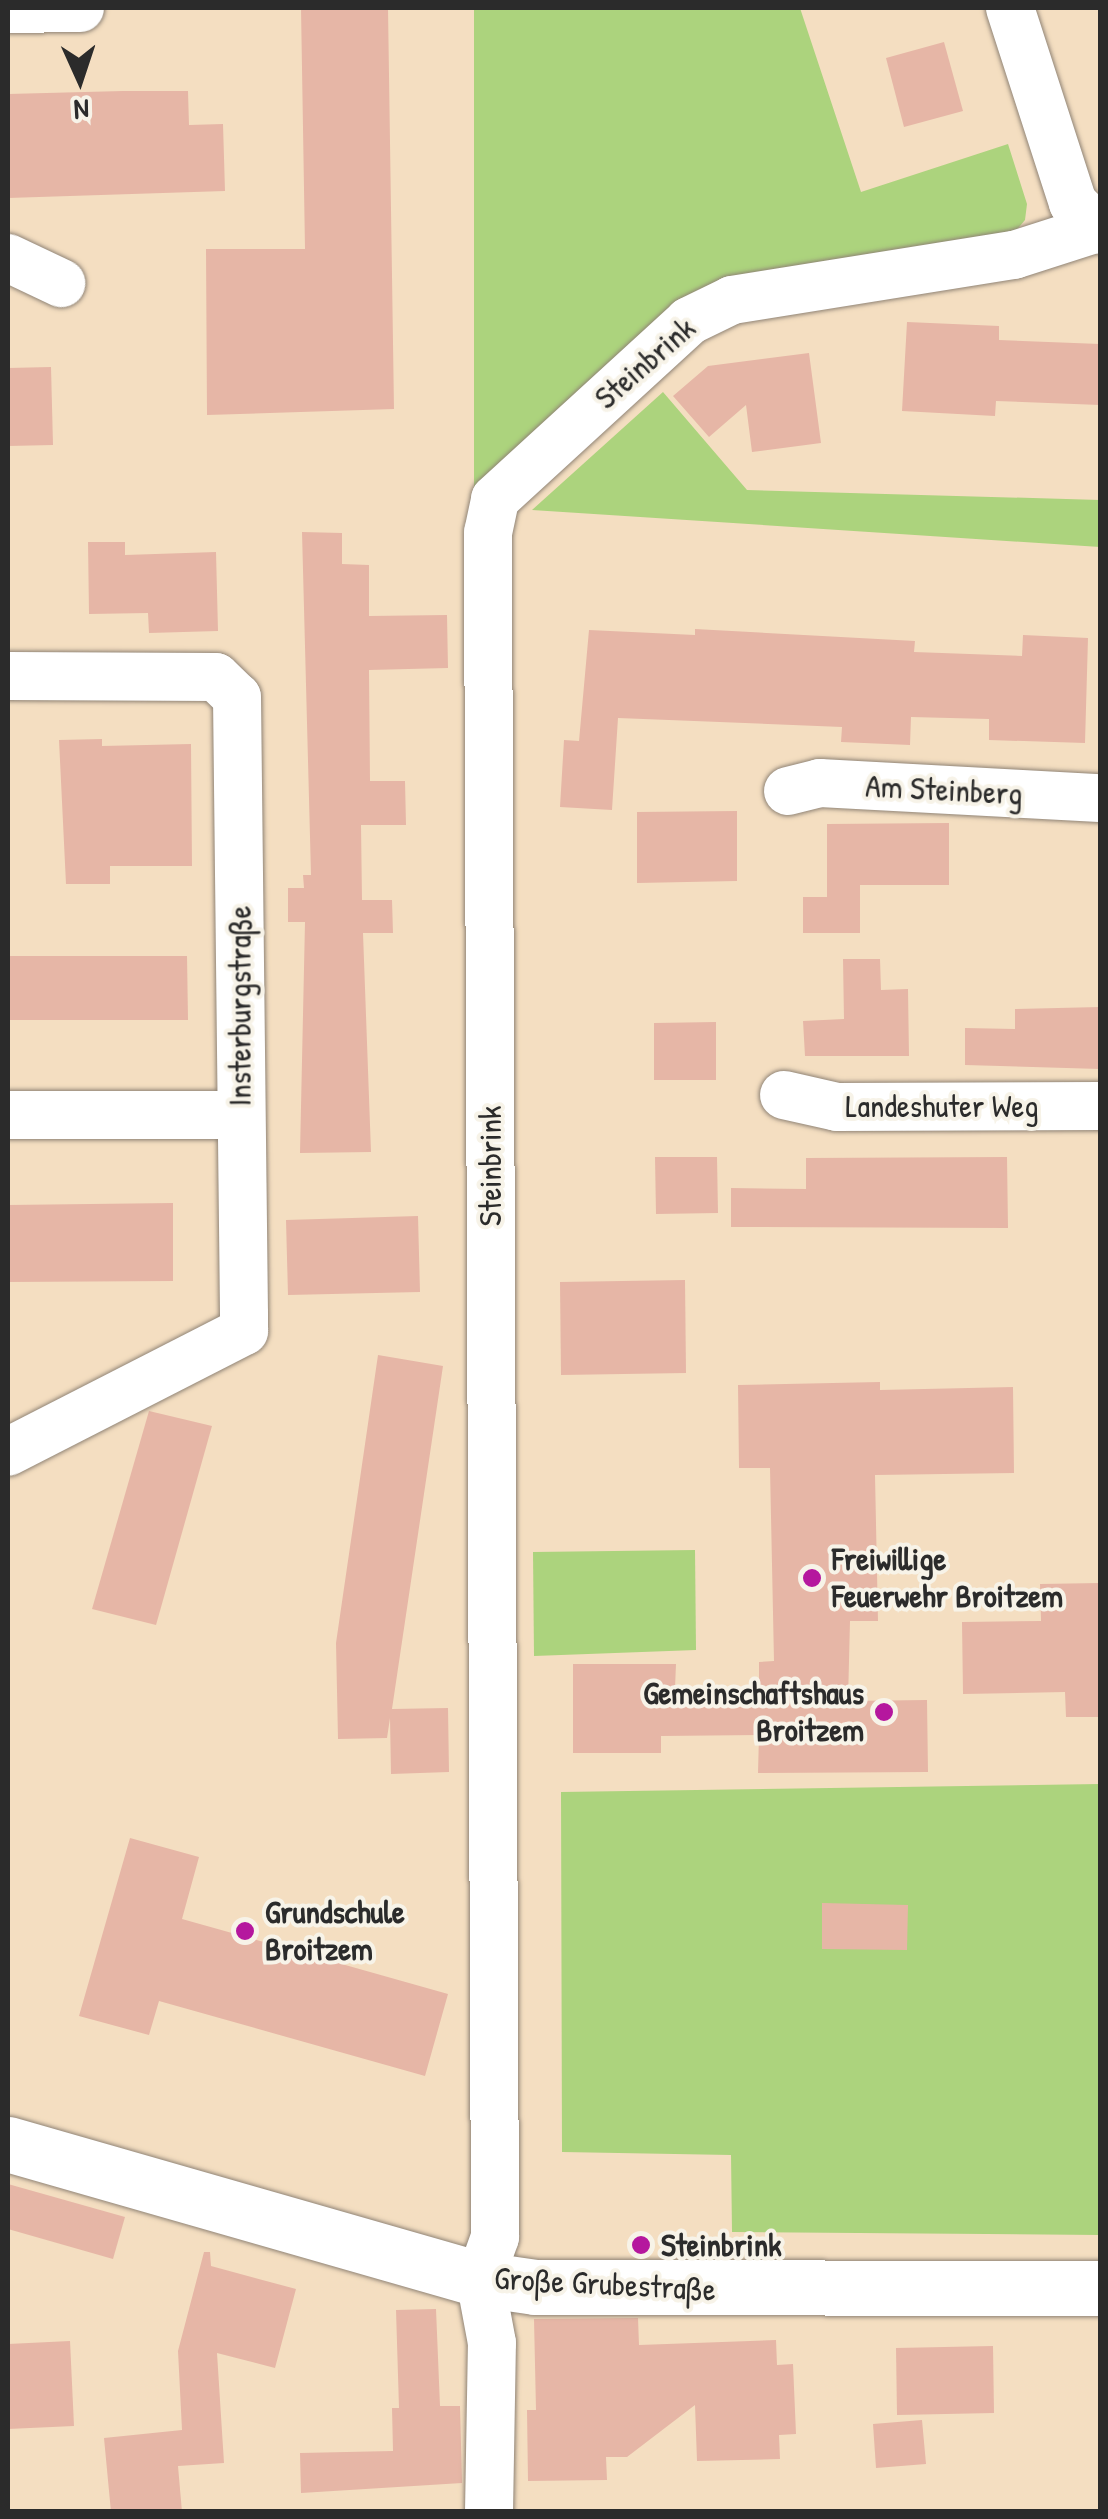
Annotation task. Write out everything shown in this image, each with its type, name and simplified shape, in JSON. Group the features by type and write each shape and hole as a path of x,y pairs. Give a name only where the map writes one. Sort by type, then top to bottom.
{"street":[{"path":"8,9 80,8"},
{"path":"1010,8 1066,187 1098,230"},
{"name":"Steinbrink","path":"489,2512 492,2343 480,2278 496,2237 488,612 495,499 689,321 732,300 1014,255 1098,230"},
{"path":"8,258 61,283"},
{"name":"Insterburgstraße","path":"8,676 195,675 229,684 238,715 244,1331 8,1452"},
{"name":"Am Steinberg","path":"788,791 820,782 1100,798"},
{"name":"Landeshuter Weg","path":"784,1095 837,1108 1100,1106"},
{"path":"8,1115 240,1115"},
{"name":"Große Grubestraße","path":"8,2144 480,2278 614,2290 1100,2288"}],"green space":[{"path":"474,8 800,8 861,192 1008,144 1027,204 1025,220 1015,232 722,284 474,494"},
{"path":"663,392 747,490 1100,500 1100,547 532,510"},
{"path":"695,1550 696,1650 534,1656 533,1552"},
{"path":"1100,1784 1100,2235 732,2232 731,2155 562,2152 561,1792"}],"building":[{"path":"301,8 388,8 394,409 207,415 206,249 305,249"},
{"path":"944,42 963,111 904,127 886,58"},
{"path":"188,91 189,125 223,124 225,191 8,198 8,94"},
{"path":"907,322 999,326 999,340 1100,344 1100,405 996,401 995,416 902,411"},
{"path":"809,353 821,443 752,452 746,405 709,437 673,396 708,366"},
{"path":"51,367 53,445 8,446 8,368"},
{"path":"302,532 342,533 342,564 369,565 369,616 447,615 448,668 369,670 370,781 405,781 406,825 361,825 362,900 392,900 393,933 363,933 371,1152 300,1153 305,922 288,922 288,888 304,888 303,875 311,875"},
{"path":"88,542 125,542 125,555 216,552 218,631 149,633 148,613 89,614"},
{"path":"695,629 915,641 914,652 1022,656 1023,635 1088,638 1085,743 989,740 989,719 911,717 910,745 841,742 842,727 618,718 612,810 560,807 564,740 579,741 589,630 695,635"},
{"path":"102,739 102,746 191,744 192,866 110,866 110,884 66,884 59,740"},
{"path":"737,811 737,881 637,883 637,812"},
{"path":"949,823 949,885 860,885 860,933 803,933 803,897 827,897 827,824"},
{"path":"8,956 187,956 188,1020 8,1020"},
{"path":"843,959 880,959 881,990 908,989 909,1056 805,1056 803,1021 844,1019"},
{"path":"1100,1007 1100,1069 965,1065 965,1028 1015,1029 1015,1009"},
{"path":"716,1022 716,1080 654,1080 654,1023"},
{"path":"655,1157 717,1157 718,1213 656,1214"},
{"path":"1007,1157 1008,1228 731,1227 731,1188 806,1189 806,1158"},
{"path":"173,1203 173,1281 8,1282 8,1205"},
{"path":"418,1216 420,1292 288,1295 286,1220"},
{"path":"685,1280 686,1373 561,1375 560,1282"},
{"path":"378,1355 443,1366 392,1709 448,1708 449,1772 391,1774 390,1718 387,1738 338,1739 336,1643"},
{"path":"880,1382 880,1390 1013,1387 1014,1473 875,1475 878,1621 850,1621 848,1701 927,1700 928,1772 758,1773 759,1735 661,1736 661,1753 573,1753 573,1664 676,1664 675,1688 759,1688 759,1662 774,1661 770,1468 739,1468 738,1385"},
{"path":"149,1411 212,1426 156,1625 92,1609"},
{"path":"1100,1583 1100,1717 1066,1717 1065,1692 963,1694 962,1622 1041,1621 1040,1584"},
{"path":"130,1838 199,1857 182,1919 448,1994 425,2076 159,2001 149,2035 79,2016"},
{"path":"822,1903 908,1905 907,1950 822,1949"},
{"path":"8,2184 125,2217 113,2259 8,2229"},
{"path":"204,2252 210,2252 211,2266 296,2289 275,2368 217,2353 224,2463 178,2466 182,2512 111,2512 104,2438 182,2430 178,2351"},
{"path":"436,2309 440,2406 460,2406 462,2483 301,2493 300,2453 393,2451 392,2408 399,2408 396,2310"},
{"path":"638,2318 639,2345 776,2340 777,2365 793,2364 796,2434 779,2435 780,2459 697,2461 695,2405 627,2457 606,2457 607,2480 528,2481 527,2410 536,2410 534,2319"},
{"path":"70,2341 74,2426 8,2429 8,2344"},
{"path":"993,2346 994,2413 897,2415 896,2348"},
{"path":"922,2420 926,2464 876,2468 873,2424"}],"place":[{"name":"Freiwillige Feuerwehr Broitzem","path":"812,1578"},
{"name":"Gemeinschaftshaus Broitzem","path":"884,1712"},
{"name":"Grundschule Broitzem","path":"245,1931"},
{"name":"Steinbrink","path":"641,2245"}]}
